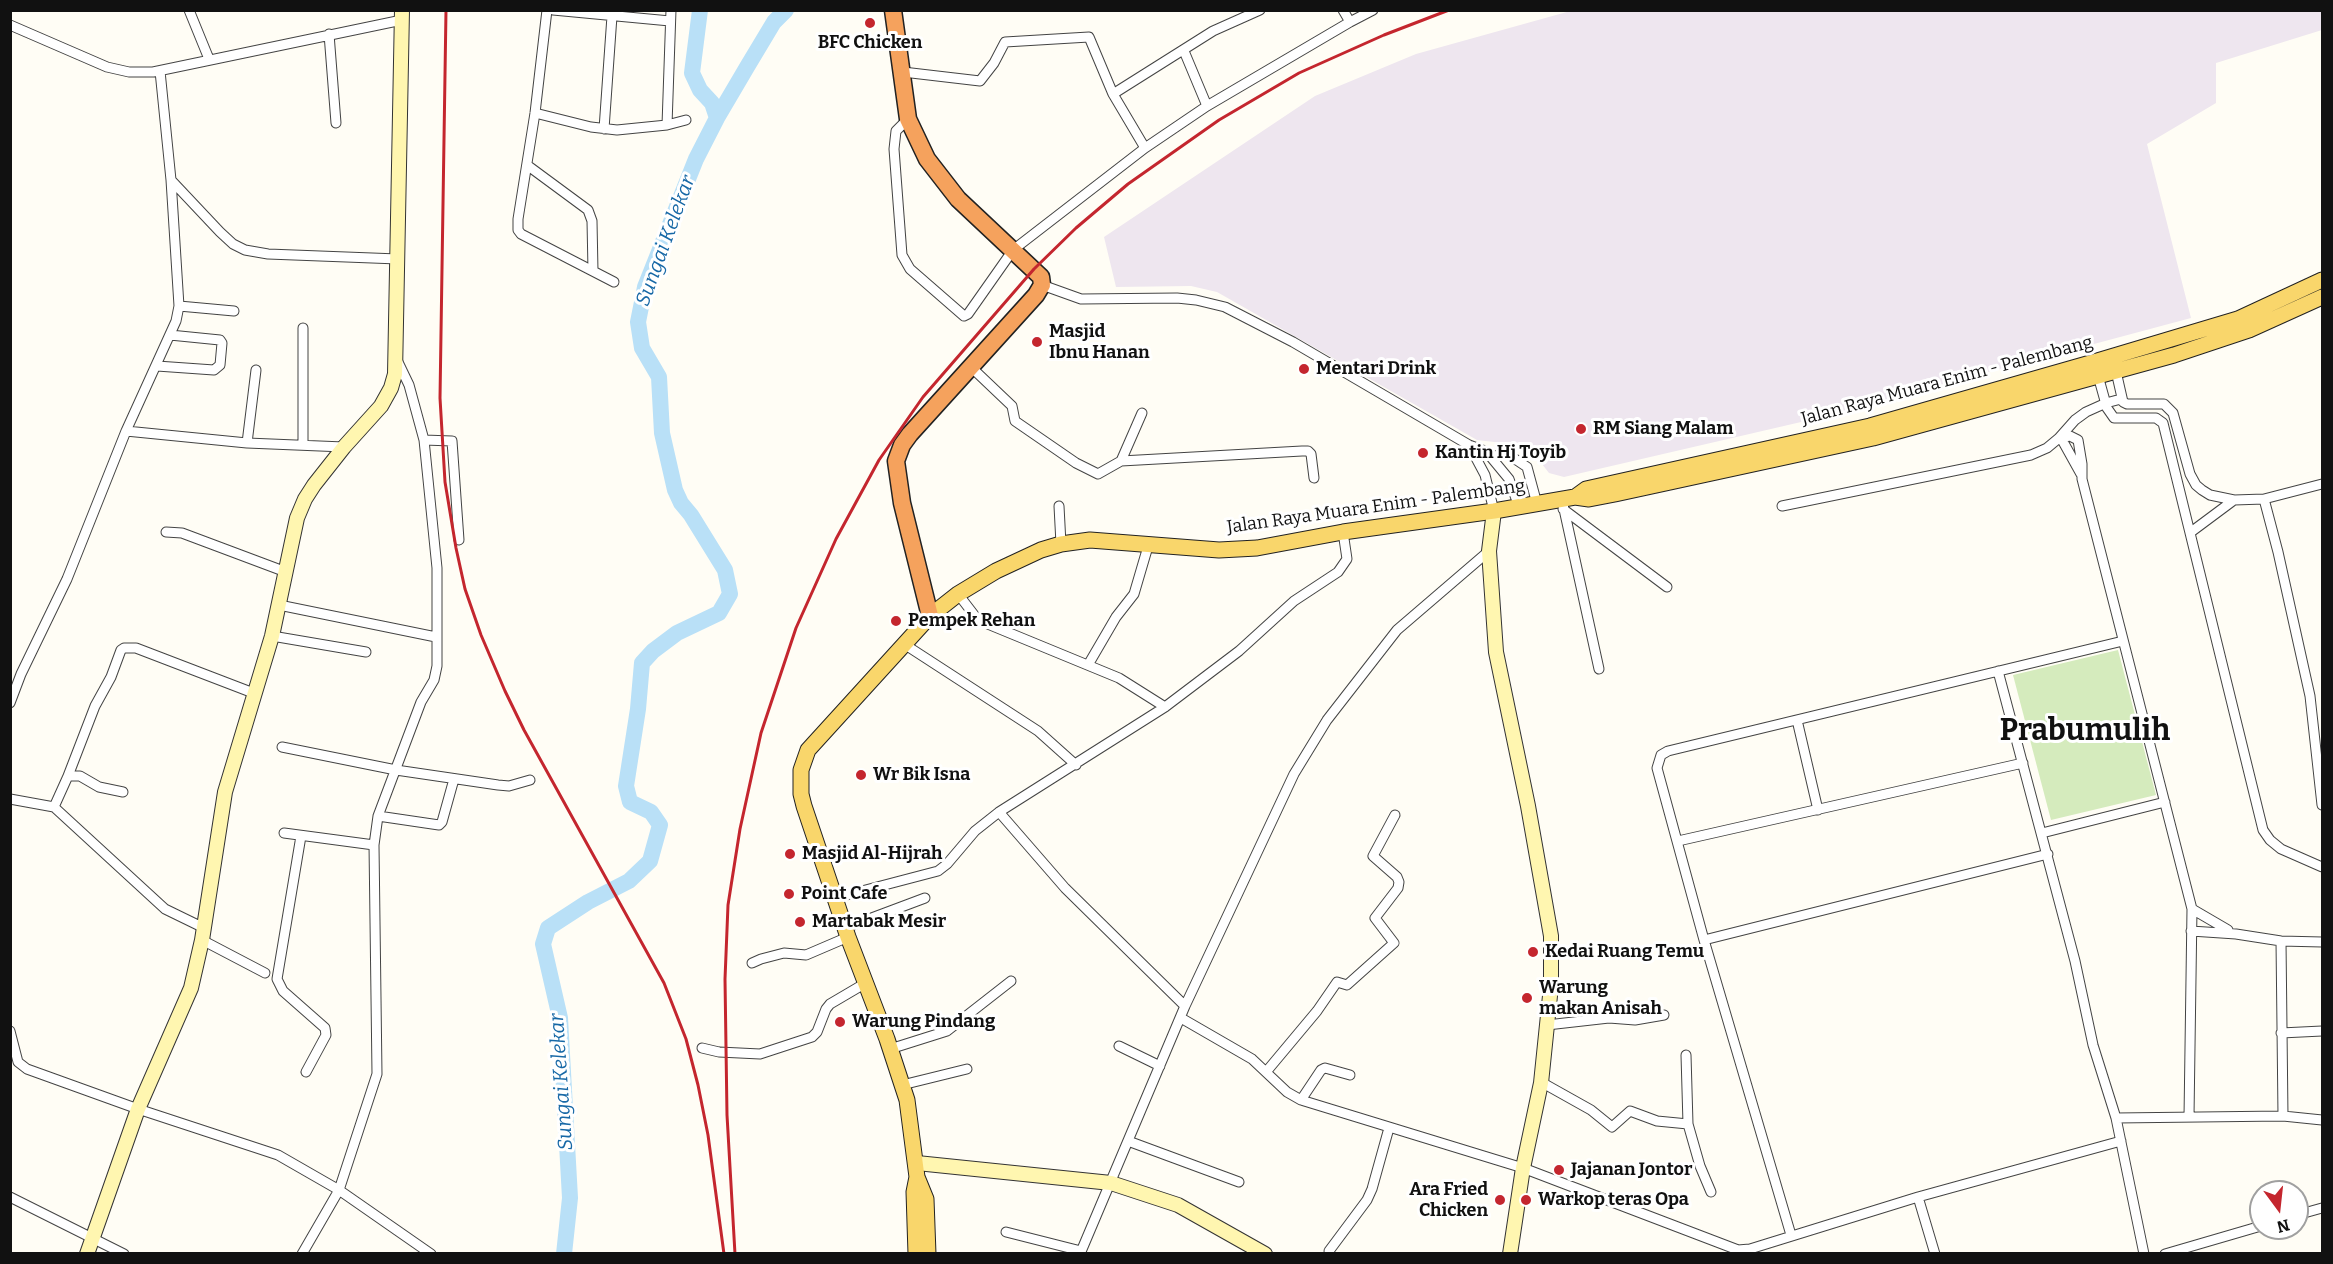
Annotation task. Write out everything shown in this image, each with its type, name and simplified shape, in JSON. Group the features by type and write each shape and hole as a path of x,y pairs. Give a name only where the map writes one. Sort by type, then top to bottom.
{"highway":[{"path":"893,10 908,120 927,159 958,199 1041,277 1042,285 1036,295 972,367 909,434 896,461 902,503 930,616"}],"main road":[{"name":"Jalan Raya Muara Enim - Palembang","path":"928,1254 926,1199 917,1170 909,1111 890,1049 864,984 801,794 802,760 808,750 930,616 958,594 996,571 1041,550 1061,544 1090,540 1219,550 1257,548 1343,531 1537,504 1567,502 1586,489 1870,426 2114,363 2238,319 2322,280"},
{"name":"Jalan Raya Muara Enim - Palembang","path":"2114,363 2174,355 2249,330 2322,297"},
{"name":"Jalan Raya Muara Enim - Palembang","path":"916,1254 914,1192 917,1170"}],"street":[{"path":"189,10 208,59"},
{"path":"547,10 518,230 520,234 614,282"},
{"path":"553,10 670,21"},
{"path":"666,126 671,10"},
{"path":"1113,94 1213,31 1260,10"},
{"path":"1343,10 1350,22"},
{"path":"908,120 896,131 894,148 902,255 910,269 964,316 968,314 1013,250 1145,148 1207,106 1373,10"},
{"path":"10,25 117,70 160,71 329,34 402,15 396,358 391,388 381,406 344,447 305,499 297,518 272,636 225,792 203,934 191,988 138,1109 87,1254"},
{"path":"604,129 612,16"},
{"path":"329,34 336,123"},
{"path":"903,72 980,81 994,63 1005,42 1089,37 1113,94 1145,148"},
{"path":"1184,51 1207,106"},
{"path":"10,703 21,674 67,579 126,431 170,335 179,306 171,180 160,71"},
{"path":"535,113 604,129 666,126 686,120"},
{"path":"527,165 588,210 592,221 593,272"},
{"path":"171,180 220,232 233,244 245,250 268,254 398,260"},
{"path":"1042,285 1081,299 1178,298 1225,307 1293,342 1490,456 1509,479 1519,507"},
{"path":"179,306 234,311"},
{"path":"303,328 303,446"},
{"path":"157,366 213,370 220,365 222,343 220,340 170,335"},
{"path":"302,1254 339,1190 352,1156 376,1074 374,845 378,816 421,702 434,680 437,666 437,568 424,440 409,385 396,358"},
{"path":"2114,363 2121,399 2127,404 2154,403 2169,406 2190,474 2196,485 2210,495 2234,500 2264,499 2322,484"},
{"path":"972,367 1012,406 1015,421 1076,463 1098,474 1121,461 1308,451 1311,454 1314,478"},
{"path":"2096,368 2106,403 2114,418 2156,418 2163,423 2264,830 2270,840 2281,849 2322,867"},
{"path":"247,443 256,370"},
{"path":"1782,506 2031,455 2047,448 2060,438 2074,420 2106,403 2121,399"},
{"path":"1121,461 1142,412"},
{"path":"126,431 247,443 344,447"},
{"path":"2060,438 2081,474 2192,909 2189,1117"},
{"path":"424,440 452,441 459,540"},
{"path":"1469,445 1485,475 1494,511 1489,551 1496,652 1528,806 1551,936 1551,986 1541,1082 1523,1168 1510,1254"},
{"path":"1490,456 1509,455 1527,466 1537,504"},
{"path":"2264,499 2310,696 2322,805"},
{"path":"2191,532 2234,500"},
{"path":"1567,502 1667,587"},
{"path":"1567,502 1599,669"},
{"path":"1059,506 1061,544"},
{"path":"835,898 938,871 947,864 975,831 999,812 1165,707 1239,651 1294,601 1338,572 1347,559 1343,531"},
{"path":"166,532 182,533 286,572"},
{"path":"1088,665 1116,617 1134,594 1149,543"},
{"path":"1006,1232 1080,1252 1185,1006 1294,774 1327,720 1397,630 1489,551"},
{"path":"958,594 978,620 1119,678 1165,707"},
{"path":"279,604 436,637"},
{"path":"272,636 366,652"},
{"path":"1791,1235 1704,940 1657,768 1661,755 1668,751 2123,641"},
{"path":"904,644 1038,731 1076,765"},
{"path":"54,807 95,706 124,648 136,648 256,694"},
{"path":"1998,671 2048,854 2093,1044 2116,1118 2144,1254"},
{"path":"1797,720 1818,810"},
{"path":"282,747 454,779 509,786 530,780"},
{"path":"1678,841 2023,763"},
{"path":"68,776 80,776 99,787 123,792"},
{"path":"378,816 439,825 442,822 454,779"},
{"path":"10,799 54,807 165,909 265,973"},
{"path":"2042,833 2165,802"},
{"path":"999,812 1065,888 1185,1006"},
{"path":"1266,1072 1312,1018 1337,982 1347,985 1394,944 1375,918 1398,888 1399,882 1397,877 1373,856 1395,815"},
{"path":"284,832 374,845"},
{"path":"301,836 277,979 283,991 325,1028 326,1035 306,1072"},
{"path":"1704,940 2048,854"},
{"path":"752,963 784,953 806,955 847,933 925,898"},
{"path":"2192,909 2236,934"},
{"path":"2191,931 2236,934 2281,941 2322,942"},
{"path":"2281,941 2283,1116"},
{"path":"890,1049 947,1030 1011,981"},
{"path":"702,1048 719,1052 760,1054 812,1037 818,1032 826,1008 864,984"},
{"path":"1547,1025 1603,1018 1635,1020 1664,1015"},
{"path":"1180,1018 1252,1059 1287,1092 1300,1100 1523,1168 1637,1210 1729,1250 1750,1249 1918,1197 2121,1141"},
{"path":"2281,1033 2322,1030"},
{"path":"10,1031 15,1054 21,1066 138,1109 278,1155 339,1190 431,1254"},
{"path":"1119,1046 1160,1066"},
{"path":"1686,1054 1688,1124 1700,1167 1711,1192"},
{"path":"1300,1100 1321,1070 1325,1068 1350,1075"},
{"path":"902,1085 967,1069"},
{"path":"1541,1082 1591,1110 1612,1127 1630,1111 1658,1121 1688,1124"},
{"path":"2116,1118 2283,1116 2322,1120"},
{"path":"1329,1251 1367,1200 1377,1176 1389,1128"},
{"path":"1128,1141 1239,1182"},
{"path":"917,1170 1111,1183 1178,1205 1265,1254"},
{"path":"10,1197 124,1254"},
{"path":"1918,1197 1935,1254"},
{"path":"2165,1254 2249,1230"},
{"path":"2203,1243 2206,1254"}],"shaded area":[{"path":"1574,10 2322,10 2322,30 2216,63 2216,103 2147,144 2191,318 1814,419 1564,477 1549,473 1538,459 1539,456 1520,445 1477,440 1217,292 1191,286 1116,287 1104,237 1315,96 1416,54"}],"green space":[{"path":"2118,650 2156,795 2051,820 2013,675"}],"waterway":[{"path":"700,10 692,73 700,90 712,103 717,118"},
{"name":"Sungai Kelekar","path":"564,1254 570,1198 560,1018 543,944 548,928 588,902 629,881 650,861 660,825 651,812 630,802 626,786 638,709 642,663 653,651 677,633 719,613 730,594 725,570 681,503 675,490 662,433 659,377 642,348 638,322 645,287 696,159 717,118 774,22 786,10"}],"railway":[{"path":"446,10 440,398 445,482 465,589 481,635 524,730 664,983 686,1039 708,1135 724,1254"},
{"path":"735,1254 727,1115 725,979 728,905 740,829 761,733 796,628 836,539 879,460 923,397 1034,269 1076,228 1128,184 1219,120 1299,73 1384,35 1449,10"}],"place":[{"name":"BFC Chicken","path":"870,23"},
{"name":"Masjid Ibnu Hanan","path":"1037,342"},
{"name":"Mentari Drink","path":"1304,369"},
{"name":"RM Siang Malam","path":"1581,429"},
{"name":"Kantin Hj Toyib","path":"1423,453"},
{"name":"Pempek Rehan","path":"896,621"},
{"name":"Wr Bik Isna","path":"861,775"},
{"name":"Masjid Al-Hijrah","path":"790,854"},
{"name":"Point Cafe","path":"789,894"},
{"name":"Martabak Mesir","path":"800,922"},
{"name":"Kedai Ruang Temu","path":"1533,952"},
{"name":"Warung makan Anisah","path":"1527,998"},
{"name":"Warung Pindang","path":"840,1022"},
{"name":"Jajanan Jontor","path":"1559,1170"},
{"name":"Ara Fried Chicken","path":"1500,1200"},
{"name":"Warkop teras Opa","path":"1526,1200"}],"district":[{"name":"Prabumulih","path":"2085,732"}]}
